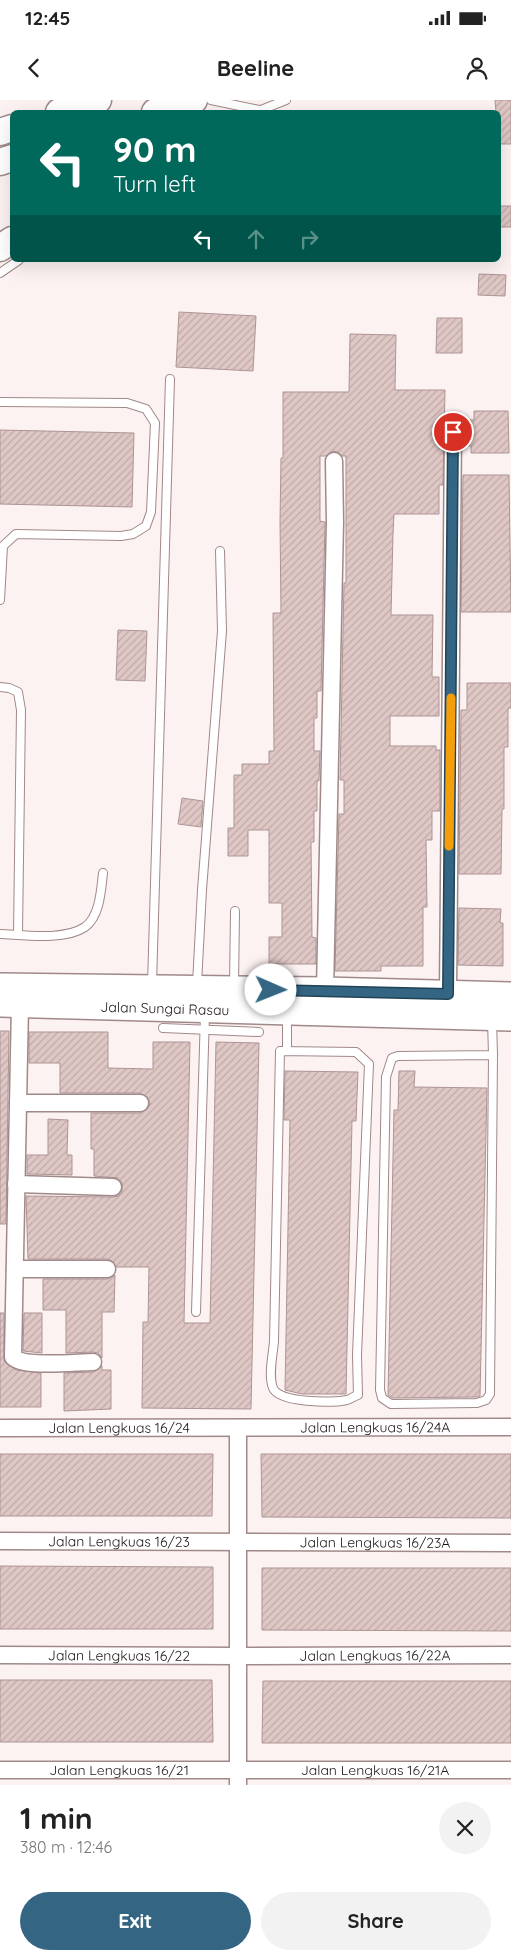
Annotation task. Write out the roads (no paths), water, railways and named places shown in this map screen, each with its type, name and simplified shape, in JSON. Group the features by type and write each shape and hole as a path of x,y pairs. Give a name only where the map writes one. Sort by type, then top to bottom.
{"highway":[{"path":"66,110 98,100"},
{"path":"162,110 194,100"},
{"path":"187,110 199,100"}],"main road":[{"name":"Jalan Sungai Rasau","path":"0,986 152,988 202,1009"},
{"name":"Jalan Sungai Rasau","path":"202,1009 234,989 511,995"},
{"name":"Jalan Sungai Rasau","path":"10,1004 501,1018"}],"street":[{"path":"448,994 453,432"},
{"path":"325,990 335,522 334,461"},
{"path":"10,1004 18,1103 13,1358 17,1361 29,1363 92,1362"},
{"path":"18,1103 140,1104"},
{"path":"16,1184 113,1186"},
{"path":"15,1269 107,1269"},
{"name":"Jalan Lengkuas 16/24A","path":"238,1428 511,1427"},
{"name":"Jalan Lengkuas 16/24","path":"0,1428 238,1428"},
{"path":"238,1428 238,1777"},
{"name":"Jalan Lengkuas 16/23","path":"0,1541 238,1542"},
{"name":"Jalan Lengkuas 16/23A","path":"238,1542 511,1543"},
{"name":"Jalan Lengkuas 16/22","path":"0,1654 238,1656"},
{"name":"Jalan Lengkuas 16/22A","path":"238,1656 511,1655"},
{"name":"Jalan Lengkuas 16/21","path":"0,1770 238,1777"},
{"name":"Jalan Lengkuas 16/21A","path":"238,1777 511,1770"}],"lane":[{"path":"211,100 253,110"},
{"path":"260,110 286,100"},
{"path":"0,273 17,262"},
{"path":"152,988 170,379"},
{"path":"0,402 127,403 146,409 155,423 151,512 146,526 133,534 121,536 16,534 3,546 0,600"},
{"path":"196,1312 202,1009 202,890 222,631 220,552"},
{"path":"0,687 10,688 18,692 20,710 18,934"},
{"path":"0,934 65,934 85,927 94,915 100,898 103,873"},
{"path":"234,989 235,911"},
{"path":"163,1028 202,1009 258,1032"},
{"path":"287,1012 287,1051"},
{"path":"493,1055 398,1056 392,1058 389,1066 386,1077 380,1390 382,1398 391,1404 477,1403 486,1400 490,1394 493,1055 501,1018"},
{"path":"280,1051 287,1051 356,1052 370,1064 358,1395 346,1400 296,1400 278,1395 273,1388 280,1051"}]}
